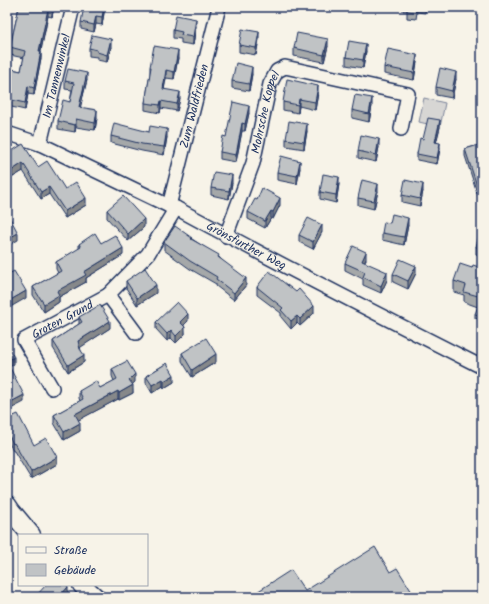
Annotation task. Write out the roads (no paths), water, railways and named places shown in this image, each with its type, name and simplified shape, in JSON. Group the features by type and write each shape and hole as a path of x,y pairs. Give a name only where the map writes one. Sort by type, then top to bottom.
{"street":[{"name":"Im Tannenwinkel","path":"40,144 73,7"},
{"name":"Zum Waldfrieden","path":"172,207 219,7"},
{"name":"Mohrsche Koppel","path":"226,236 253,163 270,84 277,71 285,67 408,94 401,129"},
{"name":"Grönsfurther Weg","path":"7,134 40,144 172,207 482,367"},
{"name":"Groten Grund","path":"52,388 24,340 108,295 148,254 172,207"},
{"name":"Groten Grund","path":"108,295 136,334"},
{"path":"7,505 11,512 30,534"},
{"path":"83,586 94,597"}]}
